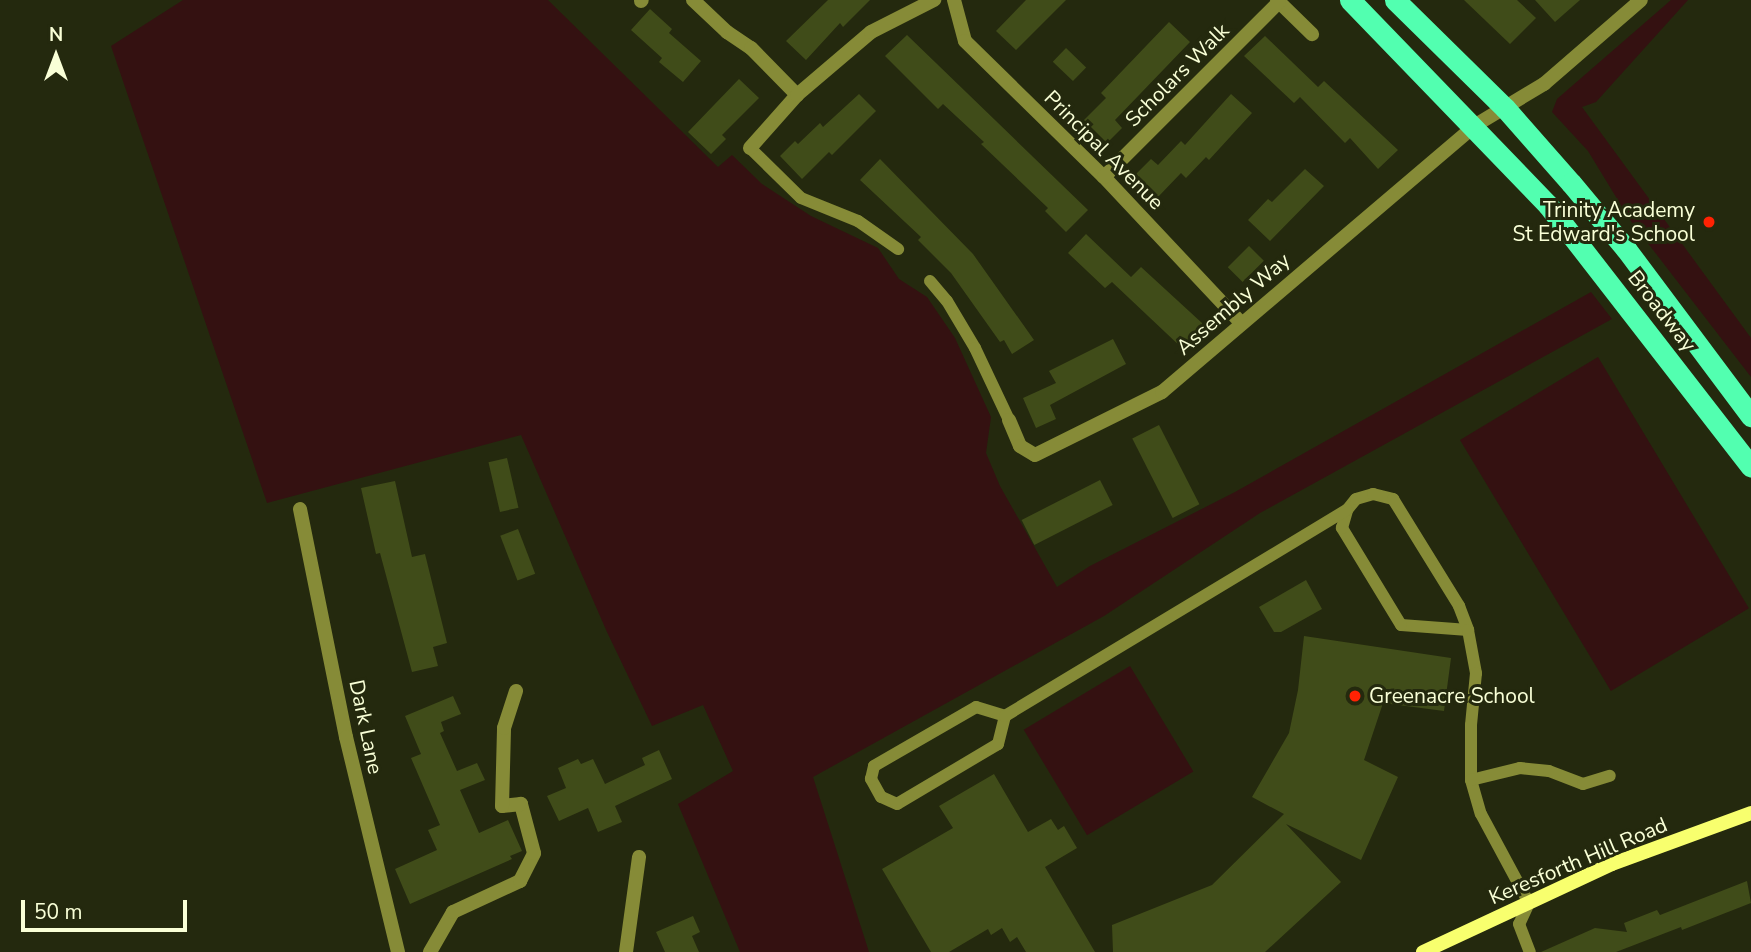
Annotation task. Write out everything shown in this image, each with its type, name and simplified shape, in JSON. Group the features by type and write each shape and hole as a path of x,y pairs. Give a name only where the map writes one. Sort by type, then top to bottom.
{"highway":[{"name":"Broadway","path":"1350,0 1548,205 1751,467"},
{"name":"Broadway","path":"1395,0 1505,108 1626,249 1751,416"}],"main road":[{"name":"Keresforth Hill Road","path":"1423,952 1612,864 1751,814"}],"street":[{"path":"693,0 727,32 751,48 797,95"},
{"path":"750,148 797,95 871,32 934,0"},
{"name":"Principal Avenue","path":"954,0 965,41 1104,177 1240,322"},
{"path":"1474,126 1544,83 1641,0"},
{"name":"Scholars Walk","path":"1104,177 1278,1 1312,34"},
{"name":"Assembly Way","path":"1009,420 1020,446 1035,455 1161,392 1201,360 1240,322 1444,155 1474,126"},
{"name":"Dark Lane","path":"300,509 346,737 398,952"},
{"path":"430,952 453,912 520,881 534,853 522,804 502,806 504,728 516,691"},
{"path":"626,952 639,857"}],"lane":[{"path":"750,148 801,198 858,221 898,249"},
{"path":"930,281 947,301 975,348 1009,420"},
{"path":"1006,716 976,707 874,765 871,779 881,797 897,804 998,744 1006,716 1347,510 1356,499 1373,494 1392,499 1459,606 1468,630 1476,673 1471,725 1471,780 1481,814 1529,903 1520,924 1530,952"},
{"path":"1347,510 1342,528 1401,625 1468,630"},
{"path":"1471,780 1520,768 1549,771 1583,784 1610,776"}],"shaded area":[{"path":"183,0 548,0 718,167 732,155 762,184 811,216 878,248 899,279 927,297 955,338 991,417 986,453 1000,486 1057,587 1090,566 1235,492 1591,292 1612,319 1260,513 1104,616 813,777 869,952 740,952 678,804 733,771 703,705 652,726 607,632 521,435 267,503 111,46"},
{"path":"1671,0 1688,0 1596,102 1582,107 1751,338 1751,377 1630,220 1588,151 1552,112 1557,99"},
{"path":"1598,357 1749,608 1611,691 1460,440"},
{"path":"1130,666 1193,771 1087,835 1024,730"}],"building":[{"path":"828,0 870,0 843,27 840,23 806,60 786,41"},
{"path":"1026,0 1066,0 1016,50 996,31"},
{"path":"1464,0 1517,0 1536,18 1510,44"},
{"path":"1535,0 1580,0 1555,22"},
{"path":"650,9 672,29 669,33 701,61 683,82 659,62 662,58 631,30"},
{"path":"1169,22 1190,42 1115,120 1122,128 1107,143 1084,120 1106,98 1101,93"},
{"path":"907,35 1088,210 1066,232 1045,211 1048,208 981,144 984,142 943,104 938,109 885,56"},
{"path":"1265,36 1318,87 1324,81 1398,150 1378,169 1350,138 1345,143 1300,97 1294,103 1244,56"},
{"path":"1066,48 1086,67 1073,81 1053,62"},
{"path":"739,79 759,98 722,135 726,139 711,154 688,132"},
{"path":"859,94 876,111 832,155 829,152 802,179 780,156 795,141 798,144 820,123 823,127"},
{"path":"1231,94 1252,113 1209,160 1206,157 1186,178 1181,173 1158,197 1136,174 1151,159 1158,165 1181,141 1185,145"},
{"path":"880,159 973,254 1034,340 1012,354 1004,340 1000,342 951,273 918,240 921,237 860,180"},
{"path":"1305,169 1324,186 1270,241 1248,220 1268,199 1272,202"},
{"path":"1086,234 1131,277 1141,267 1202,323 1202,330 1183,349 1112,282 1105,288 1068,253"},
{"path":"1249,246 1264,261 1243,282 1228,267"},
{"path":"1113,339 1126,364 1050,405 1056,419 1036,428 1023,398 1056,383 1049,371"},
{"path":"1159,425 1199,504 1173,518 1132,439"},
{"path":"507,458 518,508 500,512 488,462"},
{"path":"1100,480 1113,505 1034,545 1022,520"},
{"path":"395,481 412,557 425,554 447,643 433,647 438,666 412,672 380,553 376,554 361,488"},
{"path":"518,529 535,574 517,581 500,536"},
{"path":"1306,580 1322,609 1281,632 1274,632 1259,607"},
{"path":"1304,636 1451,658 1444,711 1383,703 1364,760 1398,777 1361,860 1286,824 1341,882 1265,952 1113,952 1112,925 1212,885 1284,814 1252,797 1289,733 1298,690"},
{"path":"453,696 461,714 441,722 444,731 440,733 457,771 477,763 485,780 460,790 479,833 508,820 522,851 510,856 512,859 410,904 395,869 437,850 428,830 440,825 411,758 421,754 405,716"},
{"path":"659,750 672,779 615,806 622,822 598,832 588,808 559,821 547,796 566,788 558,768 578,759 581,764 593,759 605,784 645,765 642,758"},
{"path":"994,774 1028,832 1051,819 1058,830 1064,826 1077,848 1045,867 1095,952 1026,952 1017,937 1010,942 1002,928 991,935 988,929 949,952 931,952 882,869 953,828 939,806"},
{"path":"1747,881 1751,903 1682,930 1681,927 1616,952 1541,952 1595,928 1627,932 1624,923 1657,910 1660,915"},
{"path":"693,916 700,932 692,936 699,952 665,952 656,932"}],"place":[{"name":"Trinity Academy St Edward's School","path":"1709,222"},
{"name":"Greenacre School","path":"1355,696"}]}
